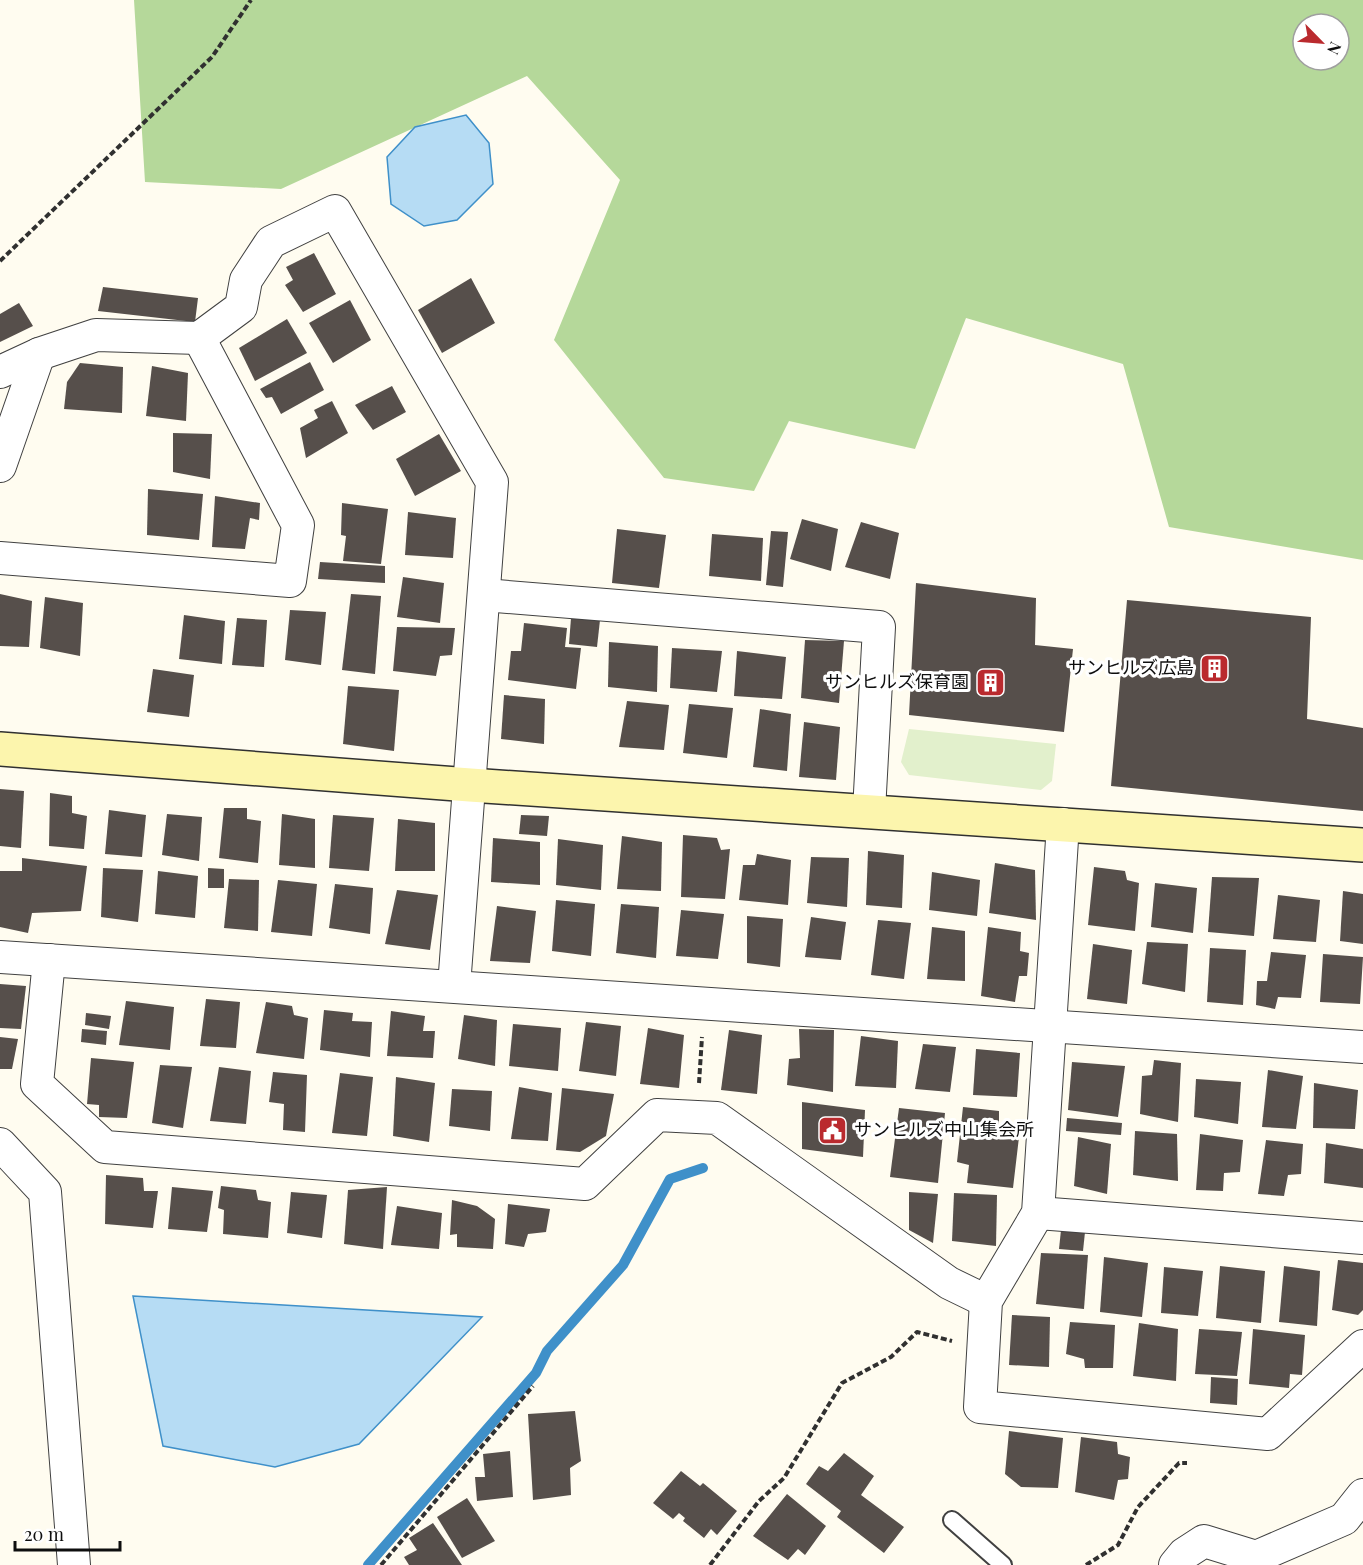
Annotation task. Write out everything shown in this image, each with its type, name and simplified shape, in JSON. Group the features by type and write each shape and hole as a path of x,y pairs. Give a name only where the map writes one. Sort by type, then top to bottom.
{"street":[{"path":"0,372 39,354 96,334 199,338 241,307 246,280 271,242 335,211 492,482 454,986"},
{"path":"0,558 290,581 298,525 199,338"},
{"path":"0,465 39,354"},
{"path":"484,595 879,627 869,811"},
{"path":"0,749 470,785 1363,845"},
{"path":"1063,824 1038,1213 986,1301 980,1407 1268,1434 1363,1346"},
{"path":"0,957 1363,1047"},
{"path":"49,960 37,1084 105,1147 585,1184 657,1115 717,1118 949,1283 986,1301"},
{"path":"0,1144 45,1192 74,1565"},
{"path":"1038,1213 1363,1238"},
{"path":"1175,1565 1184,1554 1204,1541 1256,1557 1344,1519 1363,1495"}],"lane":[{"path":"952,1520 1003,1565"}],"path":[{"path":"0,261 212,57 251,0"},
{"path":"697,1118 704,1003"},
{"path":"710,1565 759,1501 784,1479 842,1383 891,1357 917,1332"},
{"path":"381,1565 533,1386"},
{"path":"1086,1565 1118,1545 1138,1507 1179,1463 1190,1462"}],"green space":[{"path":"134,0 1363,0 1363,560 1169,527 1123,364 966,318 915,449 789,421 754,491 664,478 554,340 620,180 527,76 281,189 145,182"},
{"path":"909,729 1056,744 1052,781 1041,790 909,775 901,762"}],"water":[{"path":"466,115 489,143 493,184 457,220 424,226 391,204 387,157 415,127"},
{"path":"133,1296 482,1317 359,1444 275,1467 163,1446"}],"building":[{"path":"314,253 336,294 303,312 285,285 293,280 286,267"},
{"path":"471,278 495,323 442,353 418,310"},
{"path":"103,287 198,298 195,322 98,311"},
{"path":"350,300 371,340 333,363 309,323"},
{"path":"19,303 33,326 0,342 0,314"},
{"path":"287,319 307,353 255,381 239,348"},
{"path":"310,362 324,390 281,414 272,397 266,398 260,389"},
{"path":"80,363 123,367 122,413 64,409 67,382"},
{"path":"152,366 188,373 186,421 146,416"},
{"path":"392,386 406,412 373,430 355,405"},
{"path":"332,401 348,433 306,458 300,428 318,418 314,410"},
{"path":"173,433 212,434 210,479 173,472"},
{"path":"439,434 461,471 415,496 396,459"},
{"path":"148,489 203,494 199,540 147,535"},
{"path":"215,496 260,503 259,520 250,518 245,549 212,547"},
{"path":"342,503 388,509 381,564 343,561 346,536 341,535"},
{"path":"408,512 456,518 453,558 405,555"},
{"path":"802,519 838,529 831,571 790,559"},
{"path":"861,522 899,533 890,579 845,567"},
{"path":"617,529 666,535 659,588 612,583"},
{"path":"771,531 788,532 783,587 766,585"},
{"path":"712,534 763,538 761,581 709,576"},
{"path":"320,562 385,566 385,583 318,579"},
{"path":"403,577 444,583 440,623 397,617"},
{"name":"サンヒルズ保育園","path":"916,583 1036,598 1035,645 1073,649 1064,732 909,715"},
{"path":"0,594 32,601 29,647 0,646"},
{"path":"351,594 381,596 375,674 342,670"},
{"path":"45,597 83,603 80,656 40,648"},
{"name":"サンヒルズ広島","path":"1127,600 1311,617 1307,719 1363,728 1363,811 1111,786"},
{"path":"290,610 326,612 321,665 285,660"},
{"path":"184,615 225,621 222,664 179,659"},
{"path":"237,618 267,620 264,667 232,665"},
{"path":"571,618 600,620 597,647 569,644"},
{"path":"524,623 567,628 565,647 581,648 576,689 508,680 511,651 521,651"},
{"path":"397,627 455,628 452,655 440,656 436,676 393,671"},
{"path":"805,640 844,641 839,703 801,698"},
{"path":"609,642 658,646 657,692 608,687"},
{"path":"672,648 722,651 717,692 670,688"},
{"path":"737,651 786,657 782,699 734,696"},
{"path":"153,669 194,675 189,717 147,712"},
{"path":"348,686 399,690 394,751 343,744"},
{"path":"504,695 545,699 544,744 501,739"},
{"path":"627,701 669,705 664,750 619,747"},
{"path":"689,704 733,708 727,758 683,753"},
{"path":"760,709 791,714 787,771 753,767"},
{"path":"804,722 840,727 836,780 799,777"},
{"path":"0,789 24,791 21,848 0,846"},
{"path":"50,793 72,796 72,813 87,816 84,849 49,846"},
{"path":"224,808 247,808 247,819 261,821 258,863 219,858"},
{"path":"109,810 146,815 142,857 105,854"},
{"path":"167,814 202,817 199,861 162,855"},
{"path":"282,814 315,819 315,868 279,865"},
{"path":"333,815 374,818 369,871 329,868"},
{"path":"521,815 549,816 547,836 519,834"},
{"path":"398,819 435,823 435,871 395,871"},
{"path":"683,835 717,838 721,850 730,849 725,899 681,897"},
{"path":"622,836 662,842 661,891 617,889"},
{"path":"493,838 540,842 540,885 491,882"},
{"path":"558,839 603,845 601,890 556,885"},
{"path":"868,851 904,855 902,908 866,905"},
{"path":"757,854 791,860 788,905 739,900 743,865 755,865"},
{"path":"811,857 849,858 847,907 807,903"},
{"path":"22,858 87,866 81,911 32,913 28,933 0,927 0,871 22,871"},
{"path":"995,863 1035,870 1036,920 989,913"},
{"path":"1094,867 1125,871 1127,880 1139,883 1135,931 1088,925"},
{"path":"103,868 143,870 138,922 101,917"},
{"path":"208,868 224,869 224,888 208,888"},
{"path":"158,871 198,876 195,918 155,914"},
{"path":"932,872 980,880 977,916 929,910"},
{"path":"1212,877 1259,878 1254,936 1208,932"},
{"path":"229,879 259,880 258,931 224,928"},
{"path":"278,880 317,884 312,936 271,932"},
{"path":"1155,883 1197,888 1193,933 1151,927"},
{"path":"335,884 373,888 370,934 329,928"},
{"path":"397,890 438,895 430,950 385,944"},
{"path":"1343,891 1363,894 1363,944 1340,941"},
{"path":"1278,895 1320,900 1316,942 1273,939"},
{"path":"556,900 595,904 591,956 552,951"},
{"path":"621,904 659,907 656,958 616,953"},
{"path":"497,906 536,911 530,963 490,961"},
{"path":"681,910 724,914 718,959 676,956"},
{"path":"747,916 783,919 780,967 747,963"},
{"path":"811,917 846,922 841,960 805,957"},
{"path":"878,920 911,923 904,979 871,975"},
{"path":"932,927 965,931 965,981 927,979"},
{"path":"988,927 1021,932 1020,951 1029,953 1027,976 1019,976 1015,1002 981,996"},
{"path":"1147,942 1188,944 1185,992 1142,984"},
{"path":"1093,944 1132,950 1127,1004 1087,999"},
{"path":"1210,948 1246,950 1243,1005 1207,1002"},
{"path":"1271,952 1306,955 1301,998 1278,997 1275,1009 1256,1005 1257,981 1267,981"},
{"path":"1323,954 1363,957 1360,1004 1320,1002"},
{"path":"0,984 26,986 21,1029 0,1028"},
{"path":"206,999 240,1002 236,1048 200,1046"},
{"path":"126,1001 174,1007 170,1050 119,1045"},
{"path":"266,1002 292,1006 294,1015 308,1018 304,1059 256,1053"},
{"path":"324,1010 353,1013 352,1021 372,1022 370,1057 320,1050"},
{"path":"391,1011 425,1016 423,1031 435,1031 433,1058 387,1056"},
{"path":"86,1013 111,1016 109,1029 85,1025"},
{"path":"464,1015 497,1020 495,1066 458,1059"},
{"path":"586,1022 621,1026 616,1076 579,1071"},
{"path":"513,1024 561,1028 558,1071 509,1066"},
{"path":"648,1028 684,1035 679,1088 640,1084"},
{"path":"82,1029 107,1031 106,1045 81,1042"},
{"path":"799,1029 834,1030 833,1092 787,1085 789,1059 800,1058"},
{"path":"729,1030 762,1035 757,1094 721,1090"},
{"path":"861,1036 898,1041 896,1088 855,1086"},
{"path":"0,1037 18,1039 12,1069 0,1069"},
{"path":"923,1044 956,1047 950,1092 915,1089"},
{"path":"976,1049 1020,1053 1017,1097 973,1095"},
{"path":"91,1058 134,1062 127,1118 99,1117 99,1105 87,1104"},
{"path":"1154,1060 1181,1063 1178,1122 1140,1114 1142,1076 1152,1075"},
{"path":"1072,1062 1125,1066 1118,1117 1068,1110"},
{"path":"160,1065 192,1067 183,1128 152,1123"},
{"path":"219,1067 251,1071 246,1124 210,1121"},
{"path":"1268,1070 1303,1076 1296,1129 1262,1127"},
{"path":"273,1072 307,1075 305,1132 283,1130 284,1104 269,1102"},
{"path":"340,1073 373,1077 367,1136 332,1133"},
{"path":"396,1077 435,1083 429,1142 393,1136"},
{"path":"1196,1079 1241,1082 1238,1124 1194,1117"},
{"path":"1314,1083 1358,1090 1355,1129 1313,1128"},
{"path":"519,1087 552,1093 548,1141 511,1139"},
{"path":"562,1088 614,1094 606,1136 580,1152 556,1150"},
{"path":"452,1089 492,1091 490,1131 449,1126"},
{"name":"サンヒルズ中山集会所","path":"802,1102 865,1110 863,1157 802,1149"},
{"path":"963,1107 999,1111 999,1131 1019,1137 1013,1188 967,1183 969,1165 957,1162"},
{"path":"899,1108 945,1113 938,1183 890,1177"},
{"path":"1067,1118 1122,1123 1121,1135 1066,1131"},
{"path":"1135,1131 1177,1134 1178,1181 1133,1175"},
{"path":"1200,1134 1243,1140 1240,1172 1224,1173 1223,1191 1196,1190"},
{"path":"1078,1137 1111,1144 1107,1194 1074,1186"},
{"path":"1266,1140 1303,1144 1301,1174 1288,1175 1284,1196 1258,1194"},
{"path":"1326,1143 1363,1149 1363,1188 1324,1183"},
{"path":"106,1175 143,1178 144,1191 158,1191 153,1228 105,1224"},
{"path":"221,1186 256,1190 258,1200 271,1202 268,1238 223,1234 224,1210 218,1208"},
{"path":"172,1187 213,1191 207,1232 168,1229"},
{"path":"387,1187 383,1249 344,1244 348,1190"},
{"path":"291,1192 327,1195 322,1238 287,1233"},
{"path":"909,1192 938,1194 933,1243 909,1230"},
{"path":"954,1193 997,1195 996,1246 952,1241"},
{"path":"452,1200 477,1206 495,1219 493,1249 457,1247 457,1234 450,1235"},
{"path":"508,1204 550,1209 546,1232 528,1234 524,1247 505,1244"},
{"path":"397,1206 442,1213 439,1249 391,1245"},
{"path":"1061,1230 1085,1232 1083,1251 1059,1249"},
{"path":"1041,1253 1088,1255 1084,1309 1036,1304"},
{"path":"1104,1257 1148,1263 1142,1317 1100,1312"},
{"path":"1338,1260 1363,1263 1363,1310 1358,1315 1332,1310"},
{"path":"1220,1266 1265,1271 1261,1323 1216,1318"},
{"path":"1284,1266 1320,1271 1317,1326 1279,1322"},
{"path":"1164,1267 1203,1271 1198,1316 1161,1313"},
{"path":"1012,1315 1050,1317 1049,1367 1009,1365"},
{"path":"1070,1322 1115,1325 1113,1368 1085,1368 1084,1359 1066,1354"},
{"path":"1139,1323 1178,1329 1176,1381 1133,1376"},
{"path":"1199,1329 1242,1332 1237,1376 1195,1374"},
{"path":"1253,1329 1305,1335 1302,1375 1290,1374 1289,1388 1249,1384"},
{"path":"1211,1377 1238,1379 1237,1405 1210,1403"},
{"path":"575,1411 581,1461 570,1468 571,1495 533,1500 528,1414"},
{"path":"1009,1431 1063,1438 1058,1488 1021,1487 1005,1474"},
{"path":"1081,1437 1117,1442 1118,1454 1130,1457 1128,1479 1118,1480 1114,1500 1075,1492"},
{"path":"510,1451 513,1497 477,1501 475,1477 485,1477 483,1454"},
{"path":"844,1453 874,1476 861,1495 904,1527 884,1553 837,1517 841,1511 806,1484 819,1466 828,1471"},
{"path":"681,1471 700,1486 703,1483 737,1511 717,1535 711,1529 704,1538 683,1521 685,1518 679,1513 673,1519 653,1503"},
{"path":"787,1494 826,1526 805,1555 798,1549 788,1560 753,1536"},
{"path":"467,1498 495,1541 462,1558 437,1517"},
{"path":"433,1523 462,1565 409,1565 404,1557 417,1550 409,1538"}],"waterway":[{"path":"368,1565 536,1373 547,1351 623,1265 670,1179 703,1168"}],"place":[{"name":"サンヒルズ広島","path":"1215,668"},
{"name":"サンヒルズ保育園","path":"990,682"},
{"name":"サンヒルズ中山集会所","path":"833,1130"}]}
